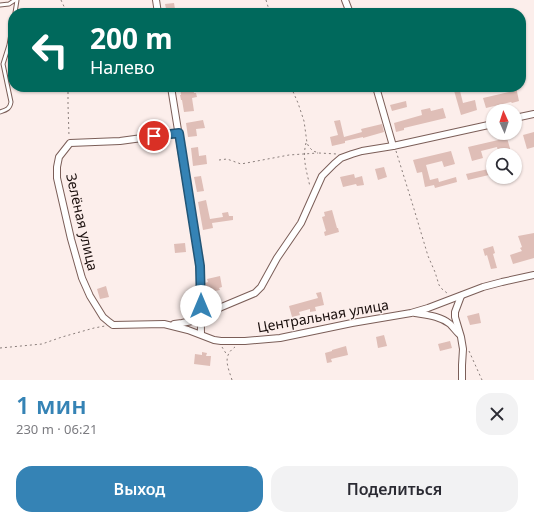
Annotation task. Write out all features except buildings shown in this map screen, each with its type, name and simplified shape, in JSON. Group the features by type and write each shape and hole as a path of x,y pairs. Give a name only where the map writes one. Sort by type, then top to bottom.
{"street":[{"path":"172,92 200,266 201,334"},
{"path":"378,92 394,146"},
{"path":"522,117 534,114"},
{"path":"164,324 192,321 255,293 261,287 277,258 301,223 322,176 341,158 352,154 486,126"},
{"path":"70,143 120,141 179,133"},
{"name":"Зелёная улица","path":"70,143 59,157 56,167 57,178 71,239 82,278 90,296 103,318 113,325"},
{"name":"Центральная улица","path":"113,325 164,324 221,341 245,341 280,338 352,323 411,313 483,287 534,275"},
{"path":"461,296 455,312 455,317 463,349 462,380"},
{"path":"411,313 442,319 460,336"}],"lane":[{"path":"0,5 8,4 16,0"},
{"path":"8,47 1,64 8,91"},
{"path":"0,112 7,110 10,106 11,102 8,92"}],"path":[{"path":"68,92 70,143"},
{"path":"293,92 304,121 307,143 305,168 310,186"},
{"path":"307,143 313,151 319,153"},
{"path":"394,146 428,256 439,286 454,298"},
{"path":"219,160 227,159 241,164 289,155 319,153 339,154"},
{"path":"0,348 42,344 94,328 113,325"},
{"path":"232,380 227,355 235,346"},
{"path":"469,349 482,379"}],"route":[{"path":"154,136 179,133 200,266 201,306"}]}
